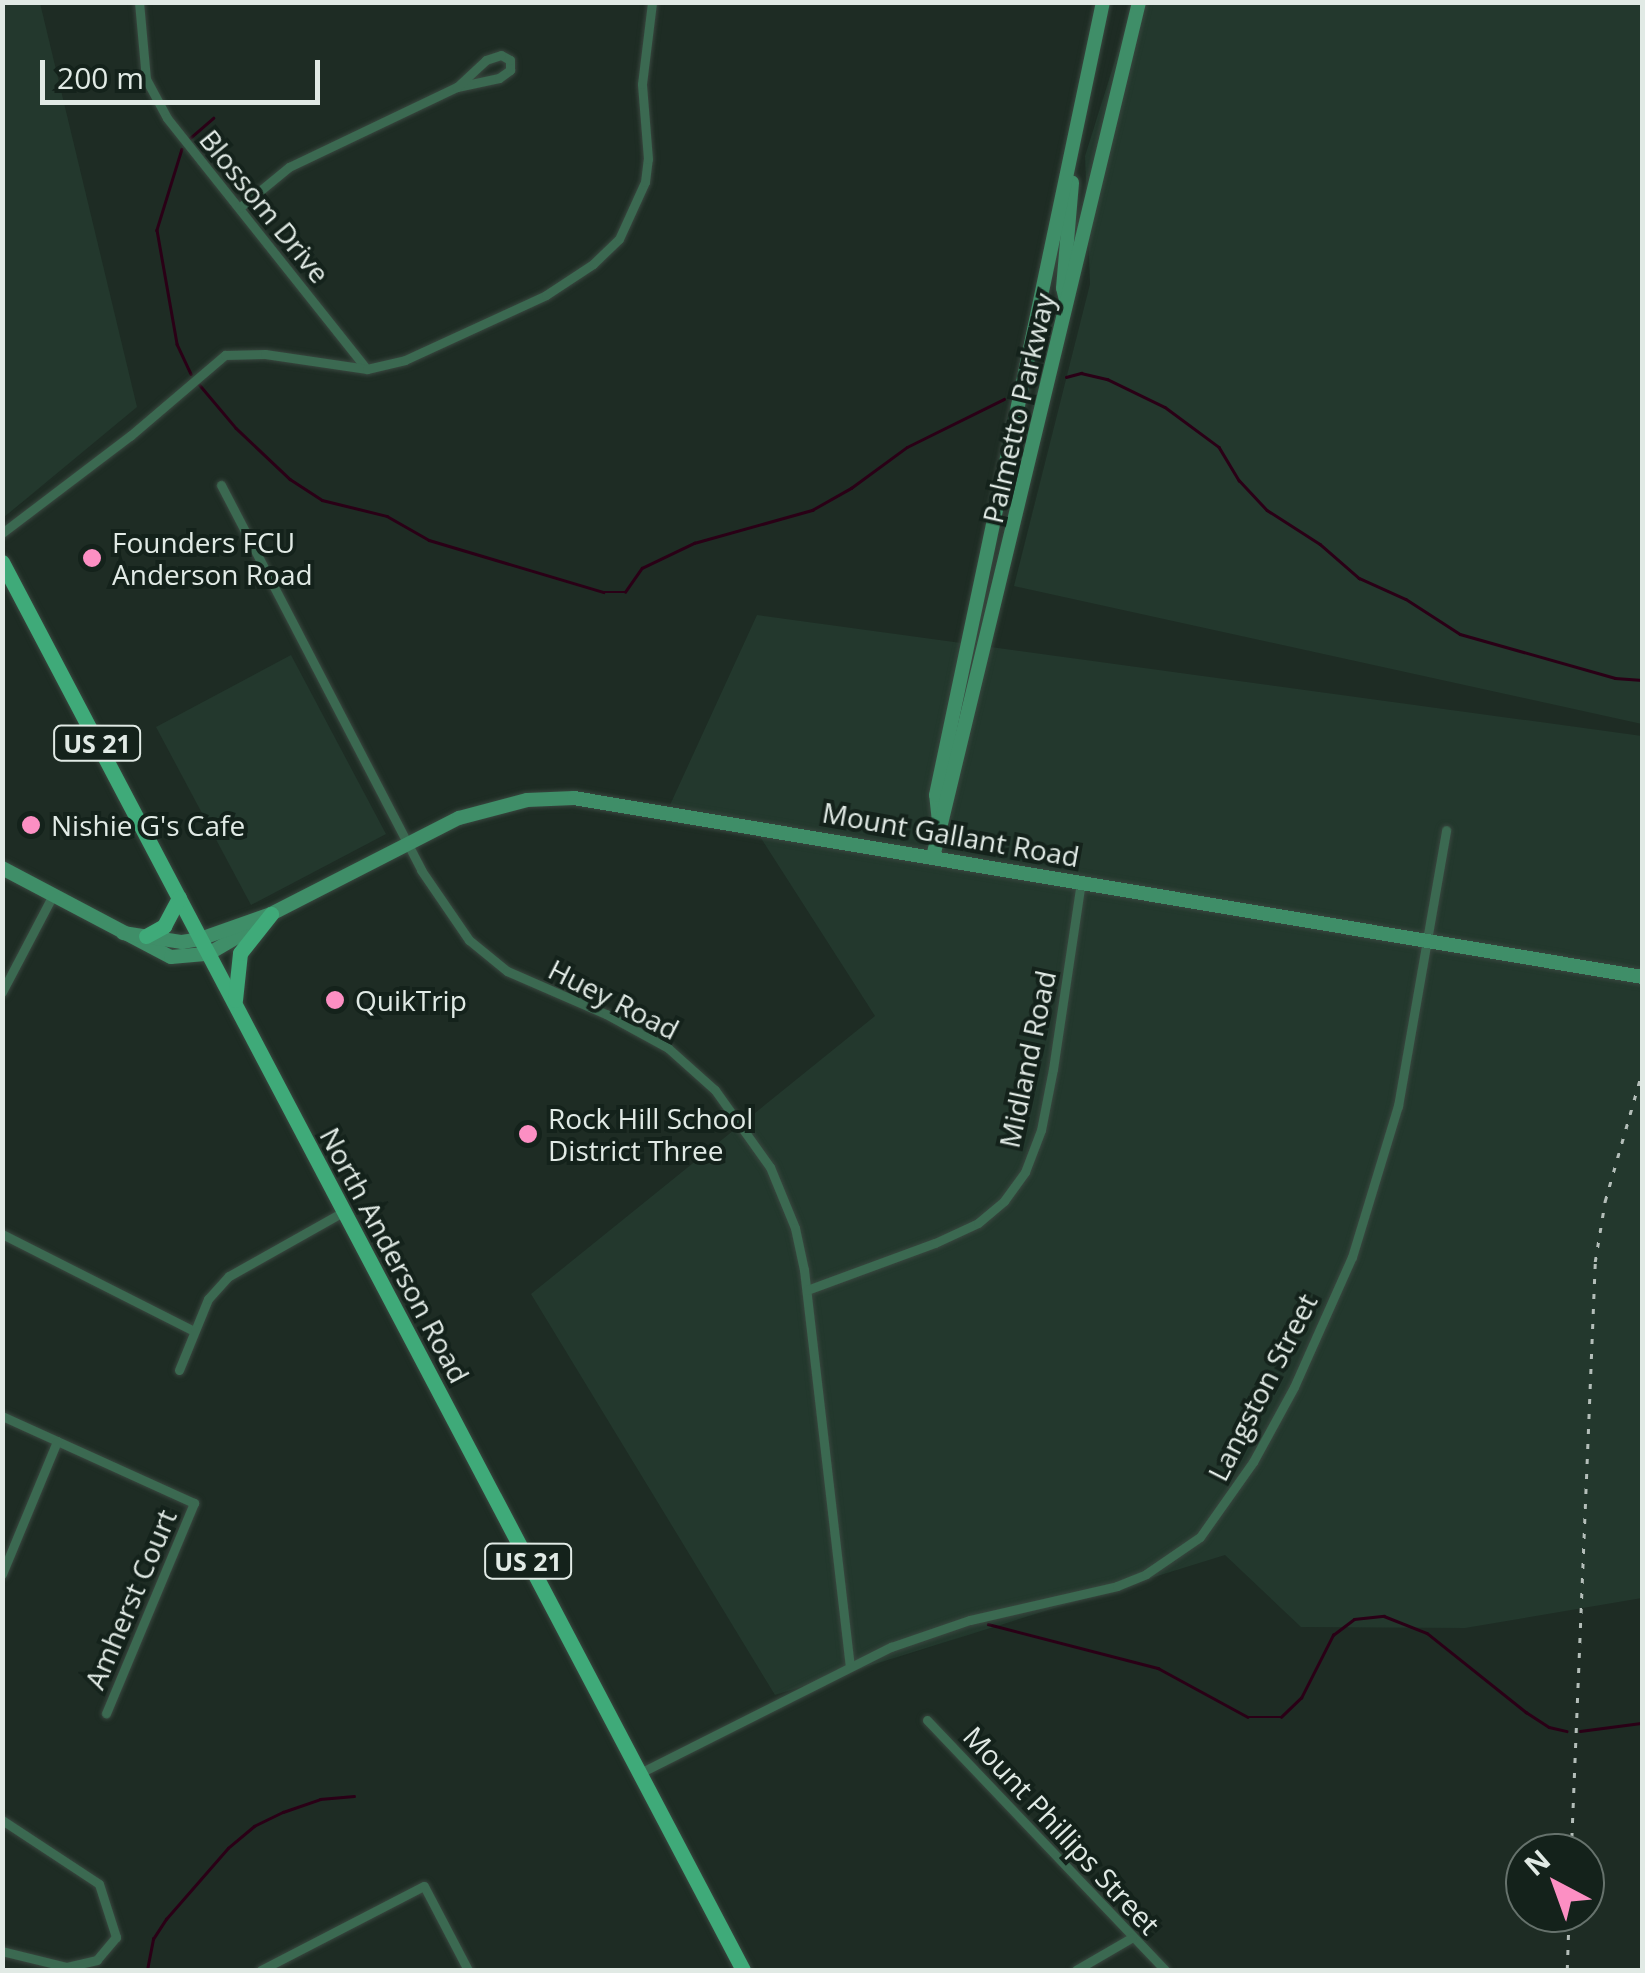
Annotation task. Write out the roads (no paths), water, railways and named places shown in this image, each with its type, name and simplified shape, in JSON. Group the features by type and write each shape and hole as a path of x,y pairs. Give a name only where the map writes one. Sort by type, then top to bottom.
{"main road":[{"name":"North Anderson Road","path":"2,562 743,1970"},
{"path":"146,936 164,926 179,898"},
{"path":"235,1004 240,953 272,914"}],"street":[{"name":"Blossom Drive","path":"139,2 146,78 167,118 366,369"},
{"path":"2,533 130,436 224,355 265,354 366,369 405,360 546,294 593,264 619,238 645,182 648,159 642,84 652,2"},
{"name":"Palmetto Parkway","path":"939,822 936,795 1103,2"},
{"name":"Palmetto Parkway","path":"933,857 1139,2"},
{"path":"238,208 289,167 457,87 500,78 510,70 510,60 501,55 486,60 457,87"},
{"path":"1068,305 1063,288 1071,155"},
{"path":"1040,298 1068,305"},
{"name":"Huey Road","path":"221,485 421,870 469,940 507,971 604,1013 668,1048 715,1090 744,1126 777,1182 795,1228 807,1290 850,1666"},
{"name":"Mount Gallant Road","path":"123,933 182,942 200,939 272,914 459,818 527,800 574,798 1642,977"},
{"name":"Langston Street","path":"640,1773 921,1634 1117,1586 1146,1574 1200,1537 1226,1507 1294,1387 1352,1256 1398,1106 1446,830"},
{"name":"Mount Gallant Road","path":"2,868 171,958 208,954 242,938 272,914"},
{"name":"Midland Road","path":"807,1290 936,1243 978,1223 1004,1200 1025,1172 1041,1130 1054,1069 1081,882"},
{"path":"2,992 53,895"},
{"path":"178,1370 208,1298 229,1276 342,1212"},
{"path":"2,1234 194,1331"},
{"path":"2,1416 57,1440 2,1574"},
{"name":"Amherst Court","path":"57,1440 194,1503 106,1713"},
{"name":"Mount Phillips Street","path":"926,1720 1165,1970"},
{"path":"2,1820 98,1884 116,1937 96,1960 67,1967 2,1951"},
{"path":"260,1970 424,1886 468,1970"},
{"path":"1076,1970 1131,1938"}],"waterway":[{"path":"189,139 213,118"},
{"path":"182,149 157,230 177,344 191,374"},
{"path":"1066,377 1081,373 1107,379 1165,407 1219,447 1239,480 1267,510 1320,544 1359,578 1406,599 1460,634 1615,678 1642,680"},
{"path":"199,384 236,428 290,479 322,500 387,516 429,540 603,592 625,592 642,568 694,543 812,510 851,488 907,447 1004,399"},
{"path":"988,1624 1158,1668 1248,1717 1281,1717 1301,1698 1333,1635 1354,1619 1384,1616 1427,1633 1526,1712 1549,1727 1567,1731"},
{"path":"1580,1731 1642,1723"},
{"path":"147,1970 153,1939 166,1919 228,1848 254,1826 320,1799 354,1796"}],"railway":[{"path":"1572,1833 1595,1262 1605,1201 1642,1072"},
{"path":"1567,1970 1568,1933"}],"place":[{"name":"Founders FCU Anderson Road","path":"92,558"},
{"name":"Nishie G's Cafe","path":"31,825"},
{"name":"QuikTrip","path":"335,1000"},
{"name":"Rock Hill School District Three","path":"528,1134"}]}
